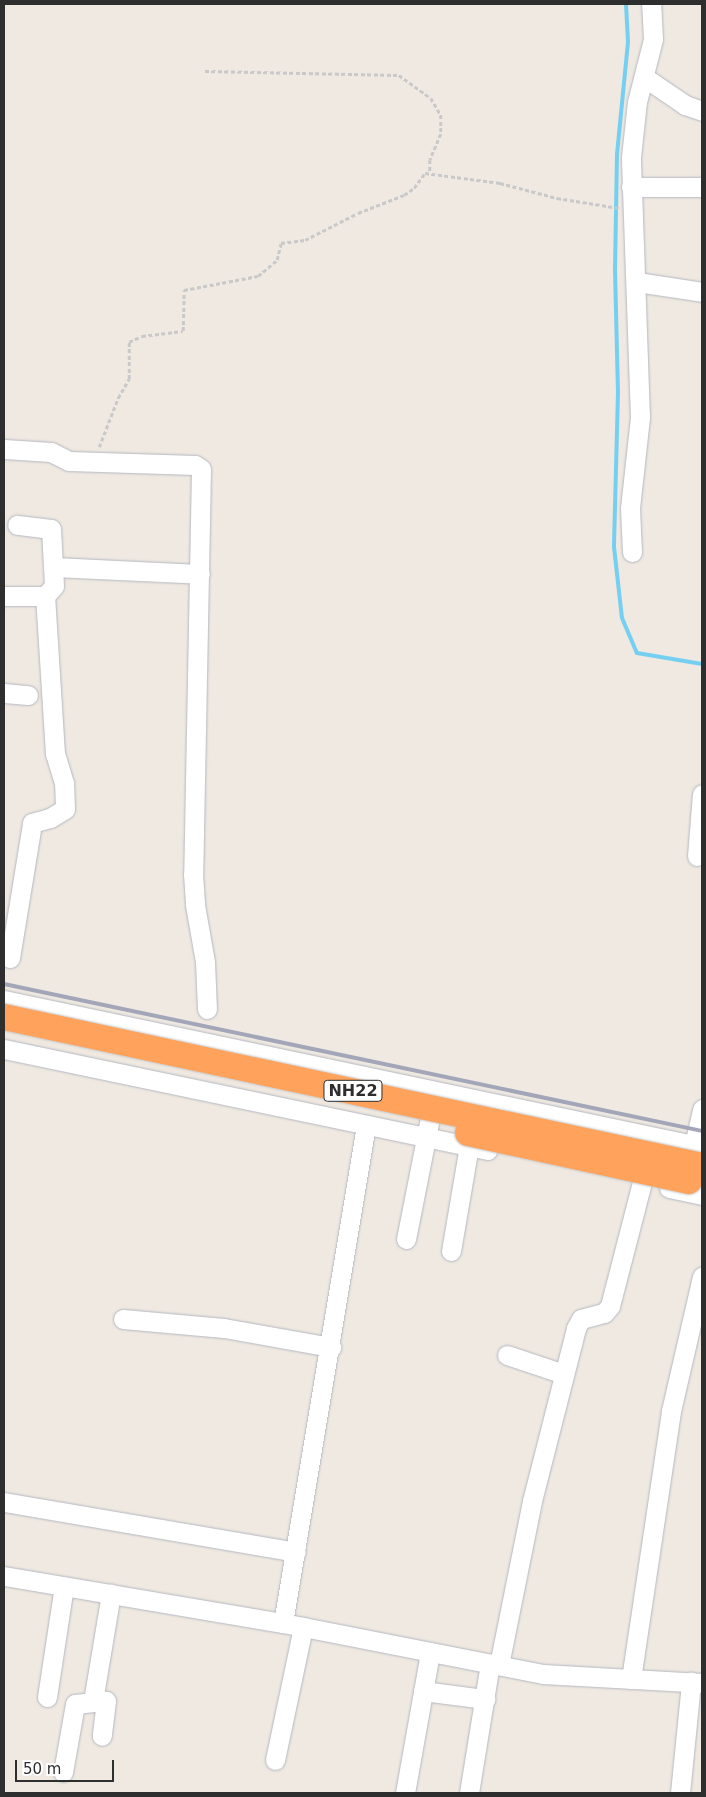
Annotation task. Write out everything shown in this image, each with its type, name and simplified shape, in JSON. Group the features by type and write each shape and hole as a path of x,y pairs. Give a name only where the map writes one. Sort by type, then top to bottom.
{"highway":[{"name":"NH22","path":"4,1017 699,1153"},
{"name":"NH22","path":"4,1036 702,1184"}],"street":[{"path":"632,552 630,508 640,418 637,282 631,187 633,133 653,39 651,4"},
{"path":"644,77 686,105 702,111"},
{"path":"631,187 702,187"},
{"path":"637,282 702,292"},
{"path":"4,449 51,452 65,460 201,468 193,874 195,905 204,949 207,1009"},
{"path":"10,958 32,823 50,818 65,809 64,784 55,754 45,596 54,586 51,529 17,525"},
{"path":"54,567 200,574"},
{"path":"4,596 45,596"},
{"path":"4,694 28,695"},
{"path":"697,856 702,794"},
{"path":"4,1000 435,1092 699,1153 702,1109"},
{"path":"4,1049 702,1195"},
{"path":"406,1239 435,1092"},
{"path":"283,1623 331,1347 366,1125"},
{"path":"451,1251 470,1146"},
{"path":"469,1793 485,1699 495,1664 532,1501 578,1314 604,1313 610,1306 642,1182"},
{"path":"631,1678 671,1411 702,1277"},
{"path":"123,1319 215,1327 331,1347"},
{"path":"507,1355 564,1374"},
{"path":"4,1502 296,1552"},
{"path":"4,1576 302,1626 543,1674 697,1683 680,1793"},
{"path":"47,1697 64,1586"},
{"path":"93,1701 111,1594"},
{"path":"275,1760 302,1626"},
{"path":"405,1793 430,1652"},
{"path":"423,1691 485,1699"},
{"path":"62,1772 74,1706 93,1701 107,1702 102,1736"}],"path":[{"path":"205,71 399,75 431,98 441,115 441,134 430,160 430,171"},
{"path":"94,462 118,398 128,382 128,342 142,336 184,330 184,290 258,276 277,260 281,243 307,239 358,213 404,195 414,188 424,172 430,171 512,185 610,208"}],"waterway":[{"path":"626,4 628,42 617,154 615,270 618,392 614,547 622,618 637,653 702,664"}],"railway":[{"path":"4,984 702,1131"}]}
